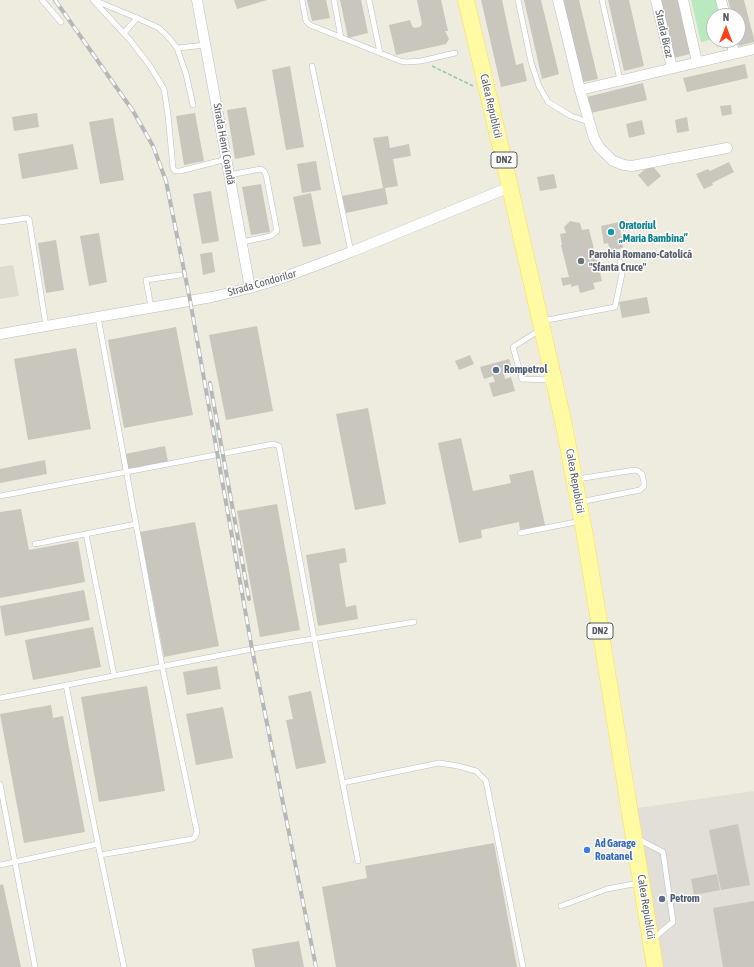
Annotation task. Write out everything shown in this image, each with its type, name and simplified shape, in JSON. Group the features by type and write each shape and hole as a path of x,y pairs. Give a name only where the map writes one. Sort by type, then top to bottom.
{"main road":[{"name":"Calea Republicii","path":"466,0 542,325 575,480 642,882 654,965"}],"street":[{"name":"Strada Henri Coandă","path":"197,0 250,288"},
{"path":"558,0 580,90 594,138 599,147 613,161 632,166 727,148"},
{"name":"Strada Bicaz","path":"656,0 672,68"},
{"path":"683,0 697,62"},
{"path":"733,48 734,53"},
{"path":"580,90 754,49"},
{"name":"Strada Condorilor","path":"0,334 212,297 250,288 277,280 351,252 510,186"}],"lane":[{"path":"42,0 61,22"},
{"path":"93,0 159,28 170,39 177,48 186,74 193,105"},
{"path":"93,0 130,40 150,66 164,89 173,168 176,171 180,171 227,159"},
{"path":"302,0 306,21 310,25 400,61 421,61 455,53"},
{"path":"334,0 341,38"},
{"path":"369,0 380,53"},
{"path":"518,0 529,46 531,62 539,86 548,102 571,116 589,122"},
{"path":"602,0 620,80"},
{"path":"124,33 137,18"},
{"path":"177,48 206,45"},
{"path":"312,66 351,252"},
{"path":"229,175 261,169 264,171 278,231 271,236 242,242"},
{"path":"0,222 26,218 29,219 46,326"},
{"path":"554,380 522,379 513,347 542,325 615,307 622,274 620,262"},
{"path":"151,307 146,280 180,274"},
{"path":"97,316 162,666 197,830 196,835 192,839 100,855"},
{"path":"0,496 273,444 279,446 314,638 358,861"},
{"path":"575,480 635,470 642,474 644,483 644,486 640,490 579,502"},
{"path":"520,533 582,521"},
{"path":"35,544 136,524"},
{"path":"86,534 114,675"},
{"path":"0,698 314,638 414,622"},
{"path":"66,685 124,967"},
{"path":"342,783 439,763 476,771 486,781 523,967"},
{"path":"0,784 35,967"},
{"path":"634,837 663,852 673,922 651,940"},
{"path":"0,865 98,844"},
{"path":"561,906 607,889 642,882"}],"path":[{"path":"421,61 488,93"}],"shaded area":[{"path":"13,265 19,296 0,299 0,267"},
{"path":"754,791 754,967 646,967 624,810"}],"green space":[{"path":"691,0 720,0 722,8 706,8 706,41 701,42"}],"building":[{"path":"234,0 267,0 237,9"},
{"path":"307,0 326,0 330,18 312,21"},
{"path":"340,0 361,0 368,33 348,38"},
{"path":"417,0 441,0 448,31 445,31 449,39 446,44 396,55 389,25 410,20 414,28 420,27 422,24"},
{"path":"481,0 502,0 516,65 523,63 527,81 501,87"},
{"path":"524,0 541,0 559,74 542,79"},
{"path":"563,0 579,0 598,79 583,82"},
{"path":"608,0 629,0 644,66 624,71"},
{"path":"661,0 678,0 690,54 674,58"},
{"path":"728,0 744,0 754,39 754,42 746,44 746,8 730,8"},
{"path":"745,64 748,78 687,92 683,78"},
{"path":"290,66 304,147 286,150 272,70"},
{"path":"643,83 647,100 591,113 587,97"},
{"path":"731,105 732,114 722,116 720,106"},
{"path":"246,107 255,155 235,159 227,110"},
{"path":"37,113 39,127 14,131 12,117"},
{"path":"195,113 204,161 184,165 176,116"},
{"path":"687,117 689,131 677,133 675,120"},
{"path":"113,118 124,180 100,184 89,122"},
{"path":"642,120 645,134 629,138 626,124"},
{"path":"388,136 390,148 409,144 411,156 393,159 398,186 385,188 388,204 346,213 342,196 383,188 373,138"},
{"path":"73,144 78,169 22,179 18,154"},
{"path":"316,161 321,190 302,193 297,164"},
{"path":"729,162 734,172 712,183 713,185 704,189 696,174 708,169 710,171"},
{"path":"651,164 661,176 648,187 638,175"},
{"path":"554,174 557,188 540,191 537,177"},
{"path":"261,184 270,232 251,235 242,187"},
{"path":"211,191 219,241 202,244 193,194"},
{"path":"311,193 321,244 303,247 293,197"},
{"name":"Parohia Romano-Catolică \"Sfanta Cruce\"","path":"570,221 580,223 582,230 589,229 602,281 593,283 595,289 580,293 578,285 571,287 571,284 563,286 561,278 569,277 561,245 560,234 566,233 564,227"},
{"name":"Oratoriul „Maria Bambina”","path":"619,222 623,248 610,251 608,243 604,244 601,226"},
{"path":"99,233 107,282 89,286 80,236"},
{"path":"56,240 64,290 46,293 38,243"},
{"path":"212,252 215,272 203,275 200,254"},
{"path":"647,297 650,313 622,318 619,302"},
{"path":"257,326 273,411 226,420 209,335"},
{"path":"176,327 193,415 124,428 108,340"},
{"path":"76,348 91,429 28,440 14,359"},
{"path":"470,355 474,364 459,370 455,361"},
{"path":"509,359 513,371 504,374 505,379 511,377 515,391 493,397 489,383 495,382 493,376 484,379 480,367"},
{"path":"368,408 386,504 355,510 336,414"},
{"path":"461,438 473,491 511,483 509,475 533,470 545,525 520,530 519,522 481,530 482,538 459,543 438,443"},
{"path":"165,446 168,462 128,469 125,454"},
{"path":"45,460 47,474 0,483 0,469"},
{"path":"277,504 300,630 260,637 237,511"},
{"path":"21,509 29,550 78,541 85,582 0,598 0,512"},
{"path":"195,522 219,646 164,657 140,532"},
{"path":"345,548 347,562 339,564 346,607 356,605 358,619 318,626 306,555"},
{"path":"84,590 90,620 5,636 0,606"},
{"path":"93,627 101,667 33,680 25,640"},
{"path":"217,666 221,689 187,695 183,672"},
{"path":"147,686 165,791 99,802 81,697"},
{"path":"311,691 326,763 296,769 286,720 293,719 288,696"},
{"path":"51,705 53,718 63,716 85,832 24,843 0,714"},
{"path":"223,707 233,758 196,765 186,714"},
{"path":"738,824 750,885 721,890 709,830"},
{"path":"494,843 517,967 336,967 322,887 367,878 365,866"},
{"path":"717,874 720,890 694,895 691,879"},
{"path":"3,884 21,967 0,967 0,885"},
{"path":"754,901 754,967 723,967 713,908"},
{"path":"299,941 304,967 255,967 252,949"}],"railway":[{"path":"55,0 133,111 153,146 166,181 190,300 252,649 316,967"},
{"path":"210,383 249,599"}],"place":[{"name":"Oratoriul „Maria Bambina”","path":"611,232"},
{"name":"Parohia Romano-Catolică \"Sfanta Cruce\"","path":"581,261"},
{"name":"Rompetrol","path":"496,370"},
{"name":"Ad Garage Roatanel","path":"587,850"},
{"name":"Petrom","path":"662,899"}]}
